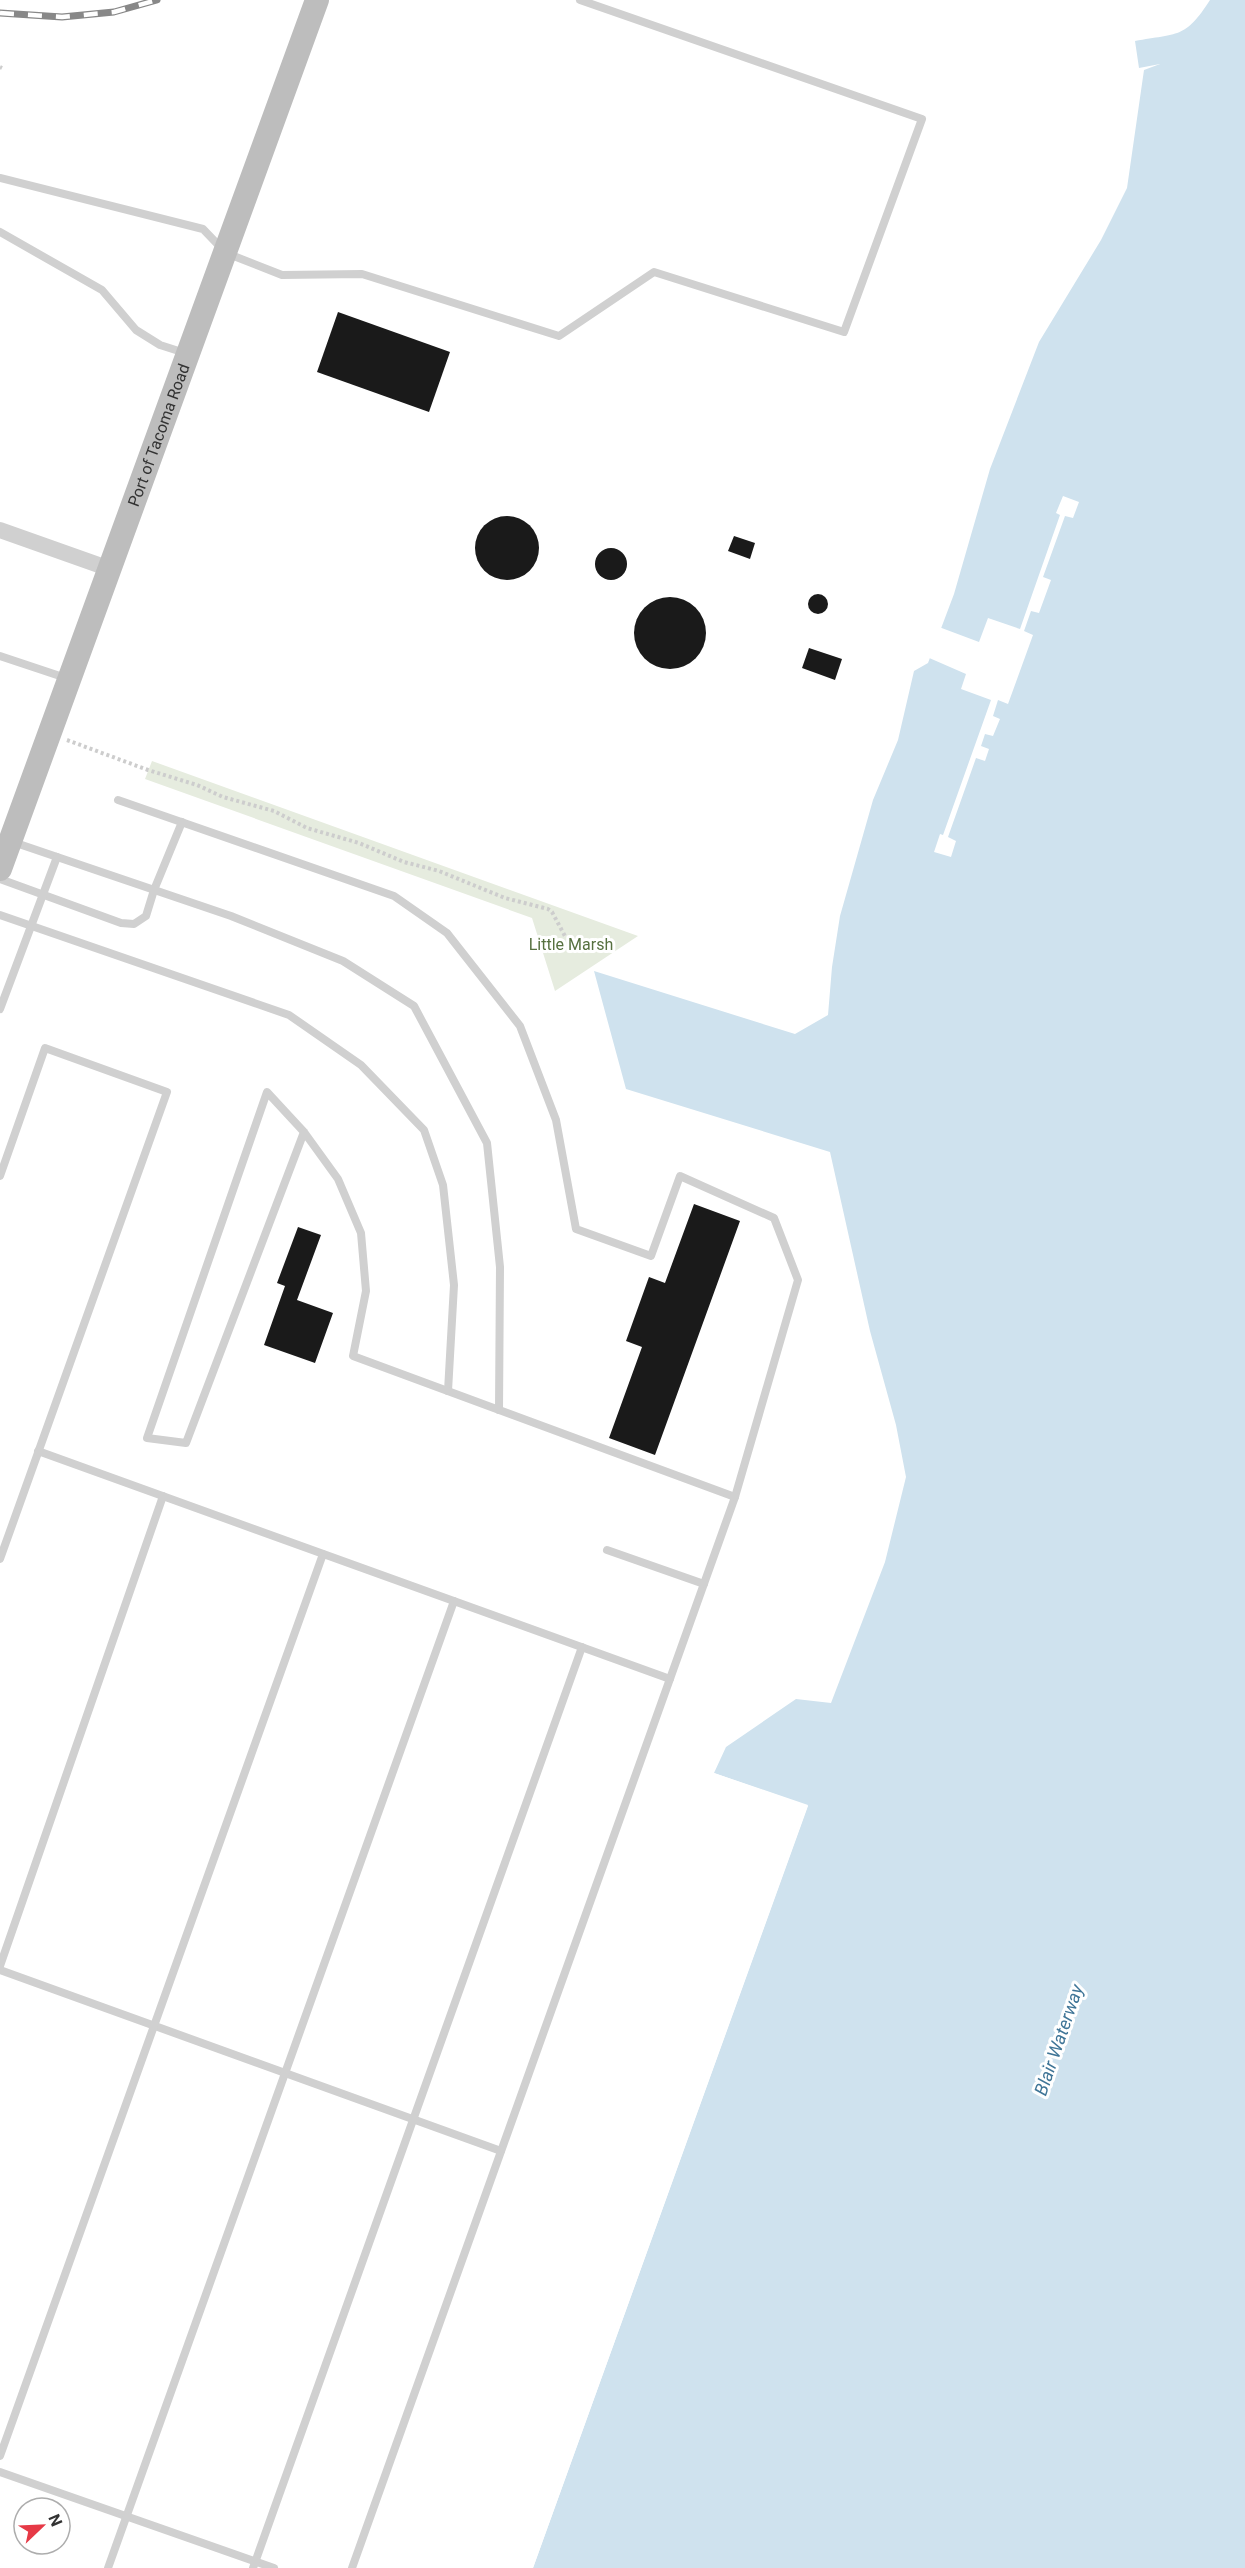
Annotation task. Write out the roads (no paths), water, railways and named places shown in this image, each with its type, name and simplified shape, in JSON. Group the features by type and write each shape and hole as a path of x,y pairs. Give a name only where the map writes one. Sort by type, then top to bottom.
{"main road":[{"name":"Port of Tacoma Road","path":"0,869 5,839 49,734 317,0"}],"street":[{"path":"0,530 110,569"}],"lane":[{"path":"0,178 203,229 226,253 282,275 362,274 559,336 654,272 844,332 922,119 580,0"},
{"path":"0,232 102,290 136,330 160,345 189,354"},
{"path":"0,656 69,679"},
{"path":"118,800 394,896 447,933 520,1026 556,1120 576,1229 651,1256 680,1176 774,1218 798,1280 735,1497 352,2568"},
{"path":"0,879 121,923 134,924 146,916 154,890 182,822"},
{"path":"5,839 231,916 343,961 414,1006 487,1143 500,1267 499,1410"},
{"path":"0,1009 57,857"},
{"path":"0,915 289,1015 361,1065 424,1130 443,1185 454,1285 448,1392"},
{"path":"0,1176 45,1048 167,1092 0,1559"},
{"path":"304,1132 186,1443 147,1438 267,1092 304,1132 339,1179 361,1233 366,1291 352,1356 735,1497"},
{"path":"39,1451 670,1679"},
{"path":"0,1966 163,1496"},
{"path":"607,1550 704,1584"},
{"path":"0,2456 323,1554"},
{"path":"108,2568 454,1601"},
{"path":"254,2565 582,1647"},
{"path":"0,1970 501,2151"},
{"path":"0,2472 126,2516 254,2565 274,2568"}],"water":[{"name":"Blair Waterway","path":"1210,0 1245,0 1245,2568 533,2568 808,1806 714,1773 726,1747 796,1699 831,1703 885,1562 906,1477 896,1425 870,1331 830,1152 626,1089 594,971 795,1034 828,1015 832,967 840,916 873,800 898,740 914,671 928,663 954,594 990,469 1039,342 1101,240 1127,188 1144,70 1160,64 1139,68 1135,41 1171,35 1187,28"}],"railway":[{"path":"0,13 62,17 114,12 157,0"}],"park label":[{"name":"Little Marsh","path":"571,944"}]}
